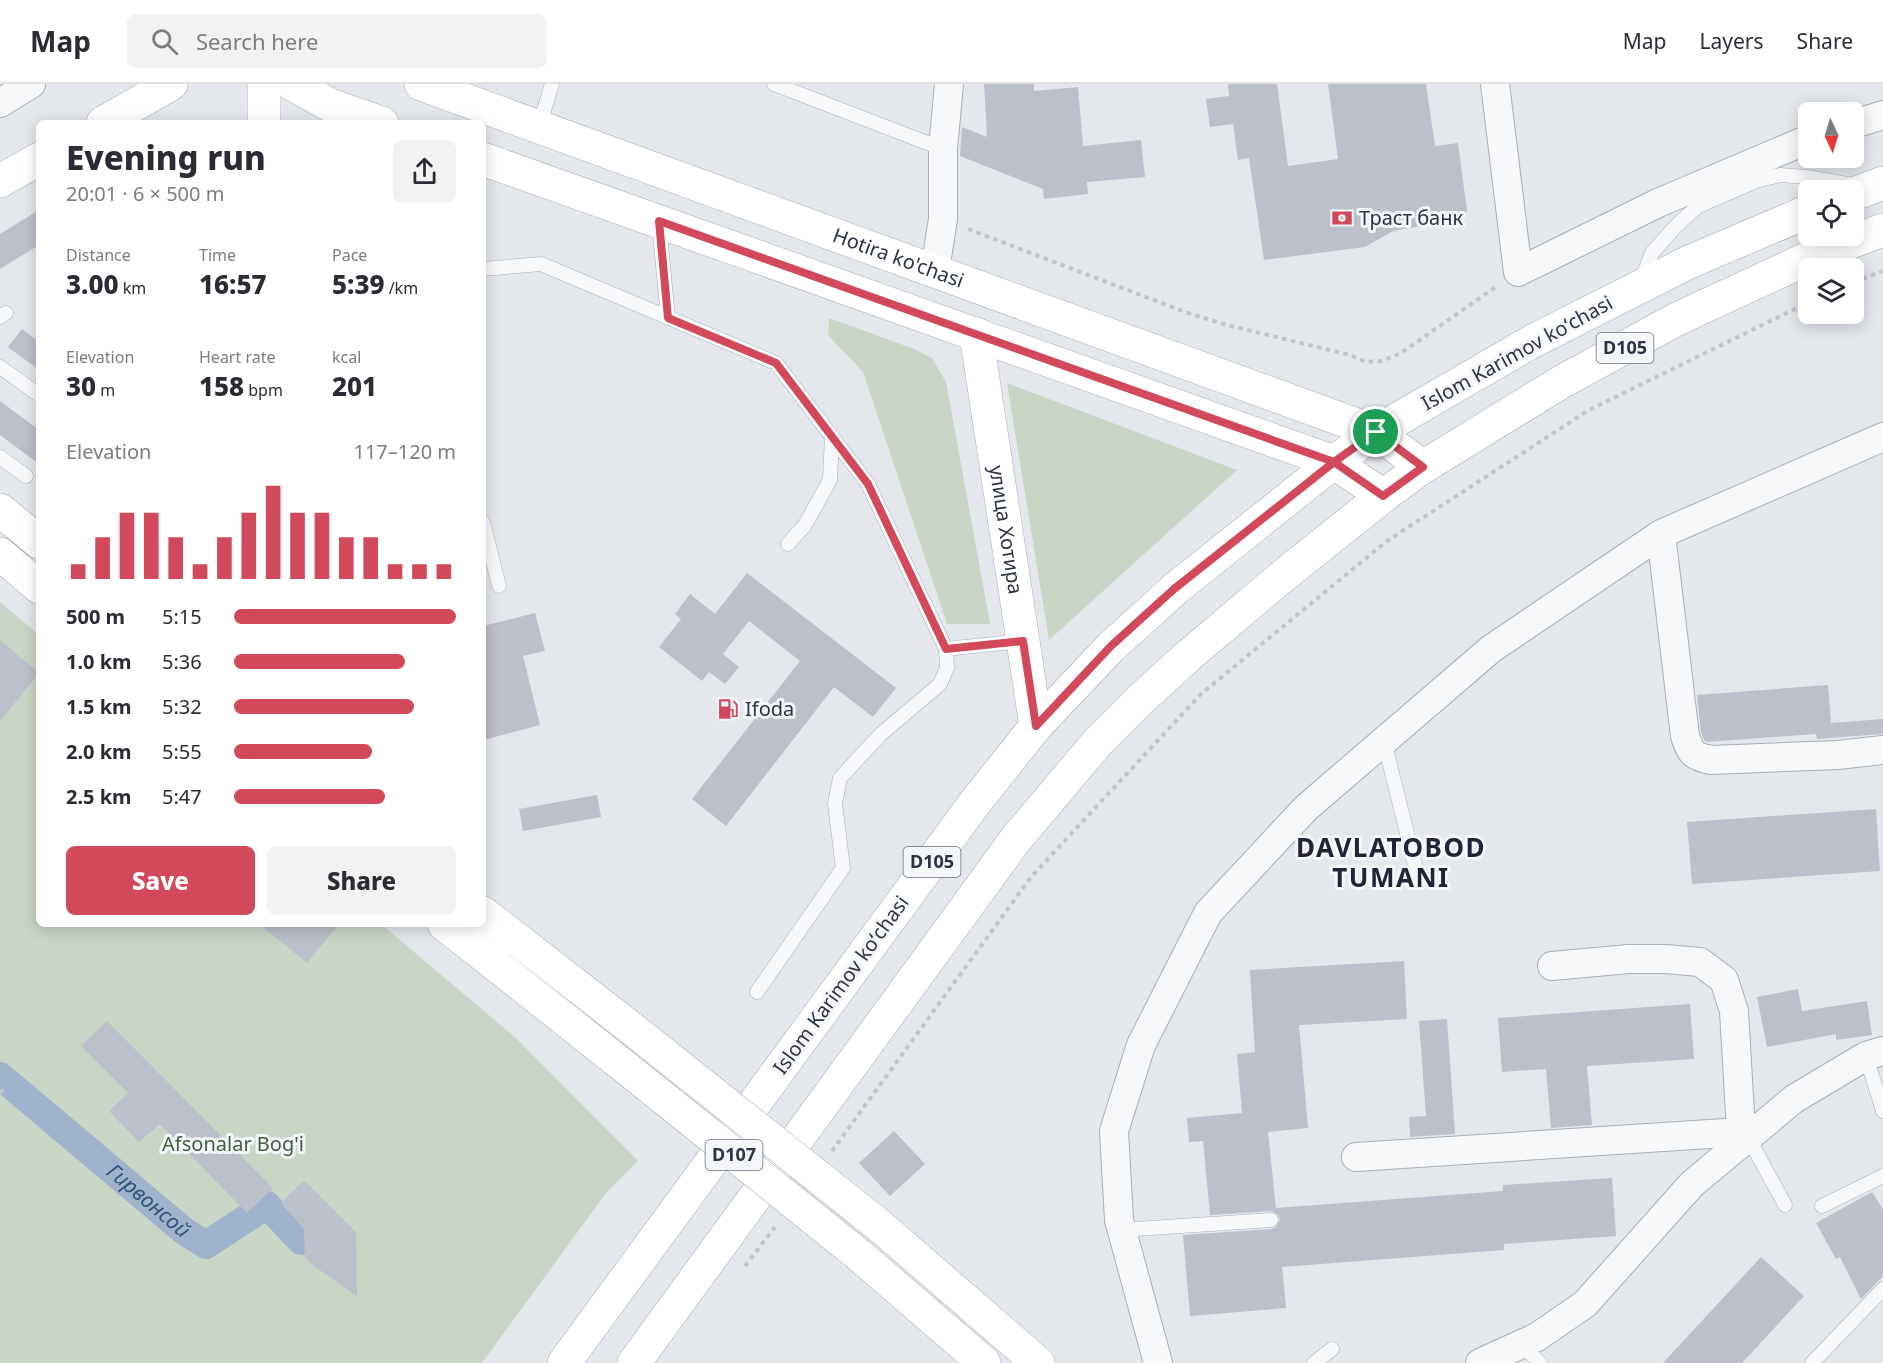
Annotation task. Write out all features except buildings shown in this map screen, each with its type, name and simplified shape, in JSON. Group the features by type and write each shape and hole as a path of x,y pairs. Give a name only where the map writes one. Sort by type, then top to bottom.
{"main road":[{"path":"108,120 171,84"},
{"path":"264,84 264,120"},
{"path":"292,84 330,105 373,120"},
{"name":"Hotira ko'chasi","path":"421,84 1376,432 1423,467"},
{"path":"486,160 1334,462 1383,496"},
{"path":"0,180 36,161"},
{"path":"486,185 528,174"},
{"name":"Islom Karimov koʻchasi","path":"564,1363 974,804 1036,726 1111,646 1174,589 1334,462 1376,432 1531,342 1638,287 1689,262 1798,216"},
{"name":"D105","path":"634,1363 1016,839 1097,743 1188,656 1284,574 1383,496 1423,467 1563,381 1677,319 1813,256 1883,230"},
{"name":"улица Хотира","path":"976,334 1036,726"},
{"path":"0,510 35,534"},
{"path":"0,554 36,584"},
{"name":"D107","path":"486,915 880,1227 1038,1363"},
{"name":"D107","path":"448,927 859,1255 984,1363"}],"street":[{"path":"0,103 31,84"},
{"path":"935,270 943,219 943,148 948,84"},
{"path":"1495,84 1518,272 1658,203 1798,144"},
{"path":"1864,121 1883,115"},
{"path":"1158,1363 1119,1220 1114,1131 1141,1045 1208,914 1306,808 1491,650 1661,534 1883,438"},
{"path":"1661,534 1685,736 1690,750 1696,757 1711,760 1883,750"},
{"path":"1552,966 1629,959 1666,959 1700,962 1724,980 1734,1011 1748,1133"},
{"path":"1480,1363 1530,1353 1537,1337 1585,1304 1692,1184 1748,1133 1794,1100 1875,1054"},
{"path":"1356,1157 1748,1133"}],"lane":[{"path":"774,84 943,148"},
{"path":"539,127 550,85"},
{"path":"1638,287 1652,253 1677,225 1698,207 1756,181 1780,175 1807,177 1869,188"},
{"path":"659,221 668,318"},
{"path":"486,269 541,264 776,363 868,484 946,649 947,668 940,684 881,734 840,778 835,804 843,868 757,992"},
{"path":"0,368 36,393"},
{"path":"788,544 805,525 830,480 832,436"},
{"path":"0,457 26,476"},
{"path":"486,534 499,586"},
{"path":"946,649 1023,641"},
{"path":"1384,741 1417,873"},
{"path":"1875,1054 1883,1111"},
{"path":"1748,1133 1785,1205"},
{"path":"1822,1206 1883,1176"},
{"path":"1121,1230 1271,1220"},
{"path":"1812,1363 1883,1289"},
{"path":"1314,1363 1332,1349"}],"path":[{"path":"943,219 1185,312 1227,325 1350,355 1366,362 1382,361 1401,352 1518,272"},
{"path":"1864,278 1883,271"},
{"path":"829,1154 1031,877 1201,694 1388,541 1580,416 1798,307"},
{"path":"0,1093 6,1088"},
{"path":"739,1274 781,1219"}],"green space":[{"path":"829,318 914,349 932,358 946,382 990,624 947,624 863,372 828,335"},
{"path":"1007,383 1237,470 1049,640"},
{"name":"Afsonalar Bog'i","path":"0,602 36,632 36,927 385,927 517,1039 638,1161 606,1193 482,1363 0,1363"}],"waterway":[{"name":"Гирвонсой","path":"0,1076 184,1231 206,1245 267,1205 301,1241"}],"place":[{"name":"Траст банк","path":"1342,218"},
{"name":"Ifoda","path":"728,709"}],"district":[{"name":"DAVLATOBOD TUMANI","path":"1391,863"}],"route":[{"path":"1376,432 1334,462 659,221 668,318 776,363 868,484 946,649 1023,641 1036,726 1111,646 1174,589 1334,462 1383,496 1423,467 1376,432"}]}
